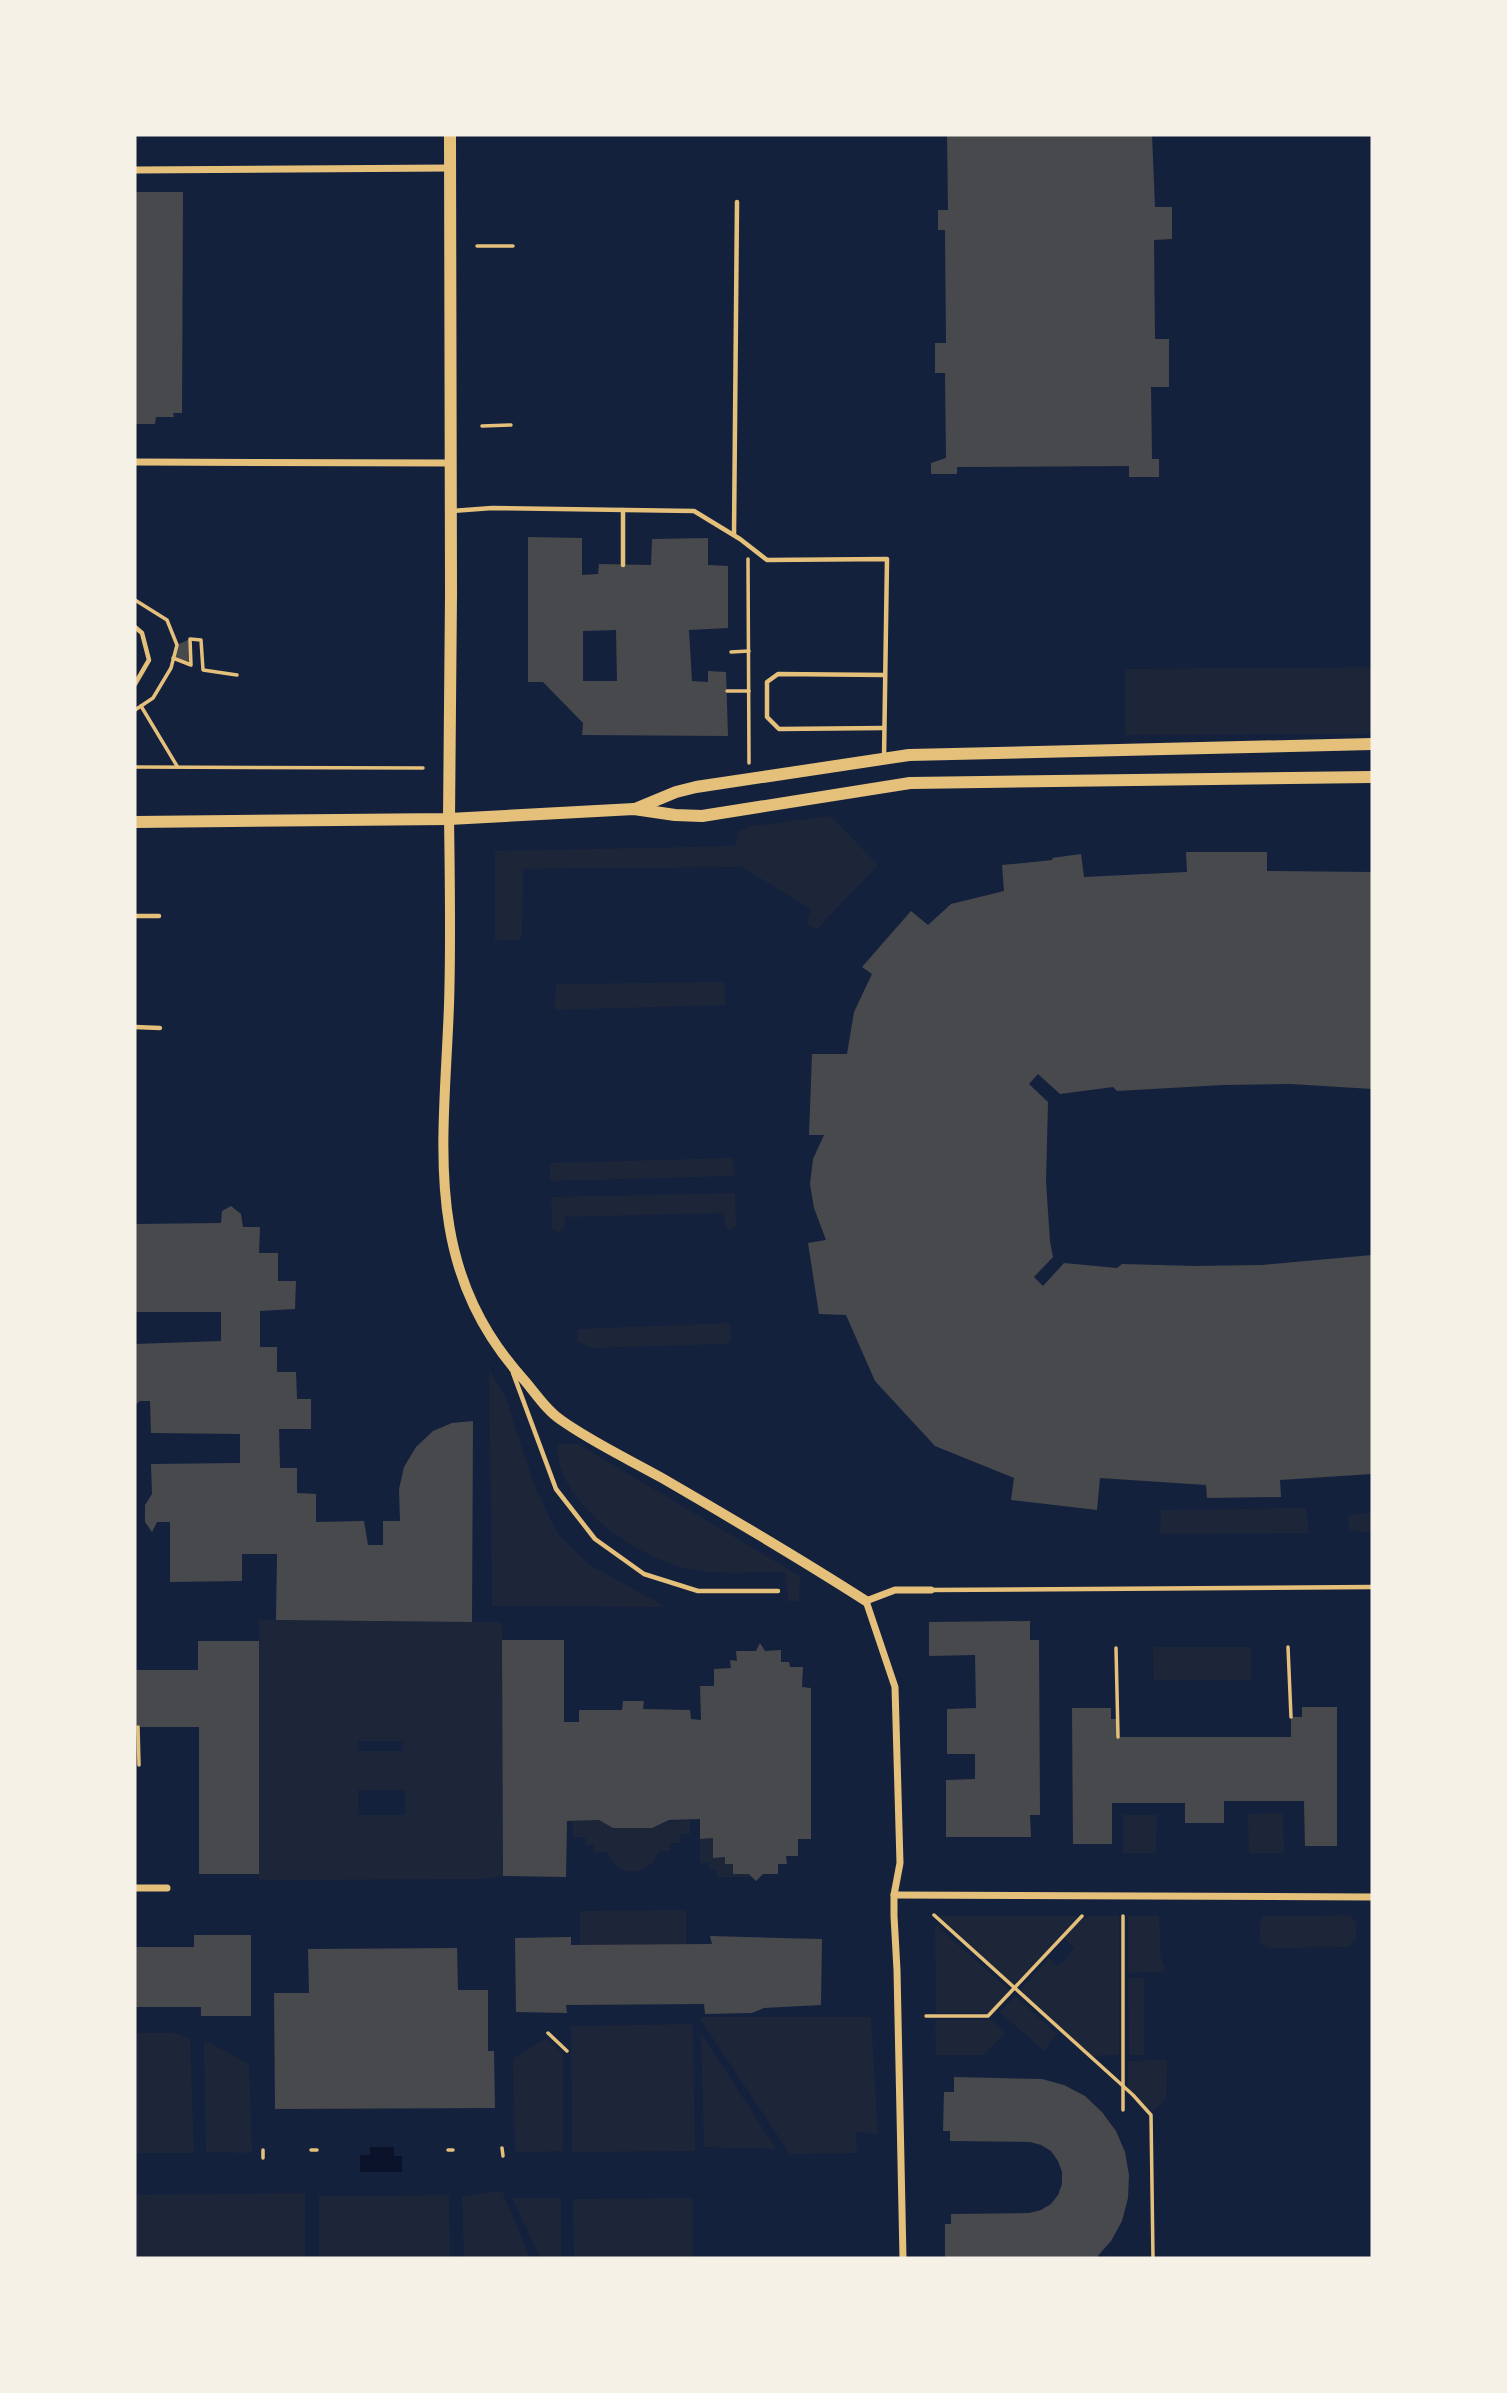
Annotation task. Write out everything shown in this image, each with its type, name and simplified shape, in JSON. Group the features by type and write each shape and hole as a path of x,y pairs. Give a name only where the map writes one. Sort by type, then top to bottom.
{"main road":[{"path":"449,819 450,135"},
{"path":"634,809 696,787 909,755 1372,744"},
{"path":"135,822 449,819 634,809 675,816 702,816 910,783 1372,777"}],"street":[{"path":"135,170 450,168"},
{"path":"135,462 451,463"},
{"path":"449,819 450,956 443,1153 446,1212 460,1274 480,1319 510,1366 559,1419 796,1556 866,1601 895,1687 900,1863 894,1895 903,2258"},
{"path":"866,1601 895,1590 931,1590"},
{"path":"135,1888 167,1888"},
{"path":"894,1895 1372,1897"}],"lane":[{"path":"734,535 737,202"},
{"path":"451,511 492,508 694,511 734,535 767,560 887,559 884,759"},
{"path":"623,510 623,565"},
{"path":"135,628 142,633 149,660 135,684"},
{"path":"884,728 779,729 767,718 767,682 778,674 885,675"},
{"path":"135,916 159,916"},
{"path":"135,1027 160,1028"},
{"path":"510,1366 556,1489 595,1539 644,1574 698,1591 778,1591"},
{"path":"931,1590 1372,1587"}],"path":[{"path":"477,246 513,246"},
{"path":"482,426 511,425"},
{"path":"748,545 749,763"},
{"path":"173,658 191,665 190,639 201,639 202,670 237,676"},
{"path":"731,652 748,652"},
{"path":"727,691 749,691"},
{"path":"141,706 177,766"},
{"path":"135,767 423,768"},
{"path":"1288,1647 1291,1717"},
{"path":"1116,1648 1118,1737"},
{"path":"138,1727 139,1765"},
{"path":"934,1915 1122,2085 1150,2115 1153,2258"},
{"path":"926,2016 988,2016 1082,1916"},
{"path":"1124,1916 1124,2110"},
{"path":"548,2033 567,2051"},
{"path":"502,2148 503,2156"},
{"path":"263,2150 263,2158"},
{"path":"311,2150 317,2150"}],"shaded area":[{"path":"1372,667 1372,734 1125,735 1125,669"},
{"path":"831,816 878,865 817,929 807,924 811,909 742,867 523,869 522,936 518,940 495,941 495,851 735,846 739,831 751,826"},
{"path":"725,982 725,1005 554,1010 556,984"},
{"path":"733,1158 734,1176 550,1181 550,1163"},
{"path":"735,1193 736,1226 732,1229 726,1229 723,1213 565,1217 564,1228 559,1233 552,1229 551,1197"},
{"path":"730,1323 731,1341 726,1344 589,1348 577,1340 578,1329"},
{"path":"489,1369 505,1396 534,1485 558,1534 590,1565 666,1607 492,1606"},
{"path":"557,1444 578,1444 800,1576 799,1601 788,1601 785,1572 728,1573 694,1570 650,1555 627,1542 585,1508 570,1488 560,1466"},
{"path":"1306,1508 1309,1533 1160,1534 1161,1510"},
{"path":"1372,1512 1372,1532 1349,1531 1348,1516"},
{"path":"259,1620 502,1622 503,1876 482,1879 259,1880","holes":["358,1741 403,1741 403,1751 357,1751","358,1790 405,1790 405,1815 358,1815"]},
{"path":"1153,1647 1251,1647 1251,1680 1154,1680"},
{"path":"1283,1813 1284,1853 1249,1853 1248,1814"},
{"path":"1123,1815 1157,1815 1156,1853 1123,1853"},
{"path":"599,1820 623,1828 634,1828 690,1820 690,1834 680,1834 680,1843 670,1843 670,1851 659,1851 648,1866 633,1872 626,1871 612,1861 607,1852 594,1853 594,1845 586,1845 585,1837 573,1837 572,1821"},
{"path":"713,1838 713,1857 725,1857 725,1864 733,1864 733,1874 749,1874 751,1877 717,1877 717,1870 710,1870 709,1863 700,1863 700,1839"},
{"path":"686,1910 686,1945 580,1946 580,1911"},
{"path":"1350,1915 1356,1923 1356,1939 1348,1947 1268,1948 1260,1942 1259,1924 1263,1916"},
{"path":"935,1916 1078,1916 1015,1988"},
{"path":"1087,1916 1119,1916 1119,2055 1090,2056 1019,1991 1049,1958 1056,1965 1063,1963 1074,1948 1063,1936"},
{"path":"1128,1916 1159,1916 1164,1972 1128,1973"},
{"path":"935,1924 1011,1992 991,2013 936,2013"},
{"path":"1128,1978 1144,1978 1144,2055 1129,2055"},
{"path":"1015,1996 1057,2034 1044,2051 1000,2012"},
{"path":"699,2017 871,2017 878,2134 856,2132 857,2153 790,2154"},
{"path":"935,2020 992,2020 1005,2033 984,2055 936,2055"},
{"path":"693,2024 695,2151 572,2152 571,2026"},
{"path":"135,2033 175,2033 190,2039 194,2153 135,2153"},
{"path":"701,2033 776,2149 704,2147"},
{"path":"546,2038 563,2054 563,2151 515,2153 513,2059"},
{"path":"204,2040 249,2064 252,2153 206,2152"},
{"path":"1167,2060 1166,2099 1153,2112 1128,2090 1128,2061"},
{"path":"370,2147 394,2147 394,2156 402,2156 402,2172 360,2172 360,2155 370,2155"},
{"path":"502,2191 530,2258 464,2258 462,2196"},
{"path":"305,2193 305,2258 135,2258 135,2195"},
{"path":"449,2195 450,2258 319,2258 319,2196"},
{"path":"512,2198 561,2198 561,2258 541,2258"},
{"path":"693,2198 693,2258 574,2258 573,2199"}],"building":[{"path":"947,135 1152,135 1155,207 1172,207 1172,239 1154,240 1155,339 1169,339 1169,387 1151,387 1152,459 1159,459 1159,477 1129,477 1129,466 957,467 957,474 931,474 931,463 946,458 945,373 935,373 935,343 946,343 945,230 938,230 938,210 948,210"},
{"path":"135,192 183,192 182,413 173,413 174,417 156,417 155,424 135,424"},
{"path":"528,537 582,538 582,575 598,574 599,564 651,565 652,539 708,538 708,565 728,566 728,628 689,630 692,681 708,682 708,671 726,672 728,736 582,735 583,723 543,682 528,682","holes":["616,630 617,681 583,681 583,631"]},
{"path":"190,639 191,665 173,658 177,645"},
{"path":"1186,852 1267,852 1267,871 1372,872 1372,1089 1291,1084 1223,1085 1117,1091 1113,1087 1060,1094 1038,1074 1029,1084 1048,1102 1046,1182 1053,1257 1034,1277 1043,1286 1064,1263 1117,1268 1122,1264 1262,1265 1372,1255 1372,1474 1280,1480 1281,1497 1207,1498 1206,1485 1100,1478 1097,1510 1011,1500 1014,1478 935,1446 875,1381 846,1315 819,1314 808,1243 826,1240 814,1208 810,1184 813,1159 824,1135 809,1135 812,1054 847,1054 854,1012 872,974 862,967 911,911 928,925 951,904 1004,891 1002,865 1081,854 1084,877 1187,872"},
{"path":"231,1206 241,1214 243,1227 260,1227 259,1253 278,1253 278,1281 296,1281 295,1309 260,1311 260,1347 277,1347 277,1372 296,1372 297,1399 311,1399 311,1429 279,1429 280,1468 297,1468 297,1493 316,1494 316,1522 364,1521 368,1545 383,1545 383,1521 400,1521 399,1489 404,1467 416,1447 433,1431 452,1423 473,1421 472,1622 276,1620 277,1554 242,1554 242,1581 170,1582 170,1522 157,1522 152,1532 145,1522 145,1505 152,1494 151,1464 240,1463 240,1434 151,1433 150,1401 140,1401 135,1405 135,1344 221,1341 221,1312 135,1312 135,1224 221,1223 222,1211"},
{"path":"1030,1621 1030,1640 1039,1640 1040,1815 1030,1815 1031,1837 946,1837 946,1780 975,1779 975,1754 947,1754 947,1709 976,1708 975,1655 929,1656 929,1622"},
{"path":"502,1640 564,1640 564,1722 579,1722 579,1710 622,1710 623,1701 644,1701 643,1709 690,1710 691,1719 701,1720 700,1686 714,1686 714,1669 731,1668 730,1660 737,1661 736,1651 756,1651 760,1643 765,1651 781,1650 781,1662 789,1662 790,1667 803,1667 802,1687 811,1688 811,1839 798,1839 798,1856 786,1856 787,1864 778,1864 778,1874 763,1874 756,1881 749,1874 733,1874 733,1864 725,1864 725,1857 713,1858 713,1838 700,1839 700,1819 669,1820 652,1828 613,1828 599,1820 567,1821 566,1877 503,1876"},
{"path":"198,1641 259,1641 259,1874 199,1874 199,1727 135,1727 135,1670 198,1670"},
{"path":"1302,1707 1337,1707 1337,1846 1305,1846 1304,1801 1224,1801 1224,1823 1185,1823 1185,1803 1112,1803 1112,1844 1073,1844 1072,1708 1111,1708 1111,1719 1118,1719 1118,1737 1291,1737 1291,1717 1302,1717"},
{"path":"194,1935 251,1935 251,2016 201,2016 201,2007 135,2007 135,1947 194,1947"},
{"path":"710,1936 822,1939 821,2005 764,2008 752,2013 705,2014 704,2004 566,2005 567,2013 516,2012 515,1938 571,1937 571,1945 712,1944"},
{"path":"457,1948 458,1990 488,1990 488,2051 494,2051 495,2108 275,2109 274,1993 309,1993 308,1949"},
{"path":"954,2077 1042,2079 1064,2085 1085,2096 1102,2112 1116,2131 1125,2152 1129,2175 1128,2198 1122,2221 1111,2241 1096,2258 945,2258 945,2224 951,2224 951,2214 1029,2213 1041,2210 1051,2204 1062,2184 1058,2161 1051,2151 1041,2145 1030,2142 950,2141 950,2131 943,2131 944,2092 954,2092"}]}
